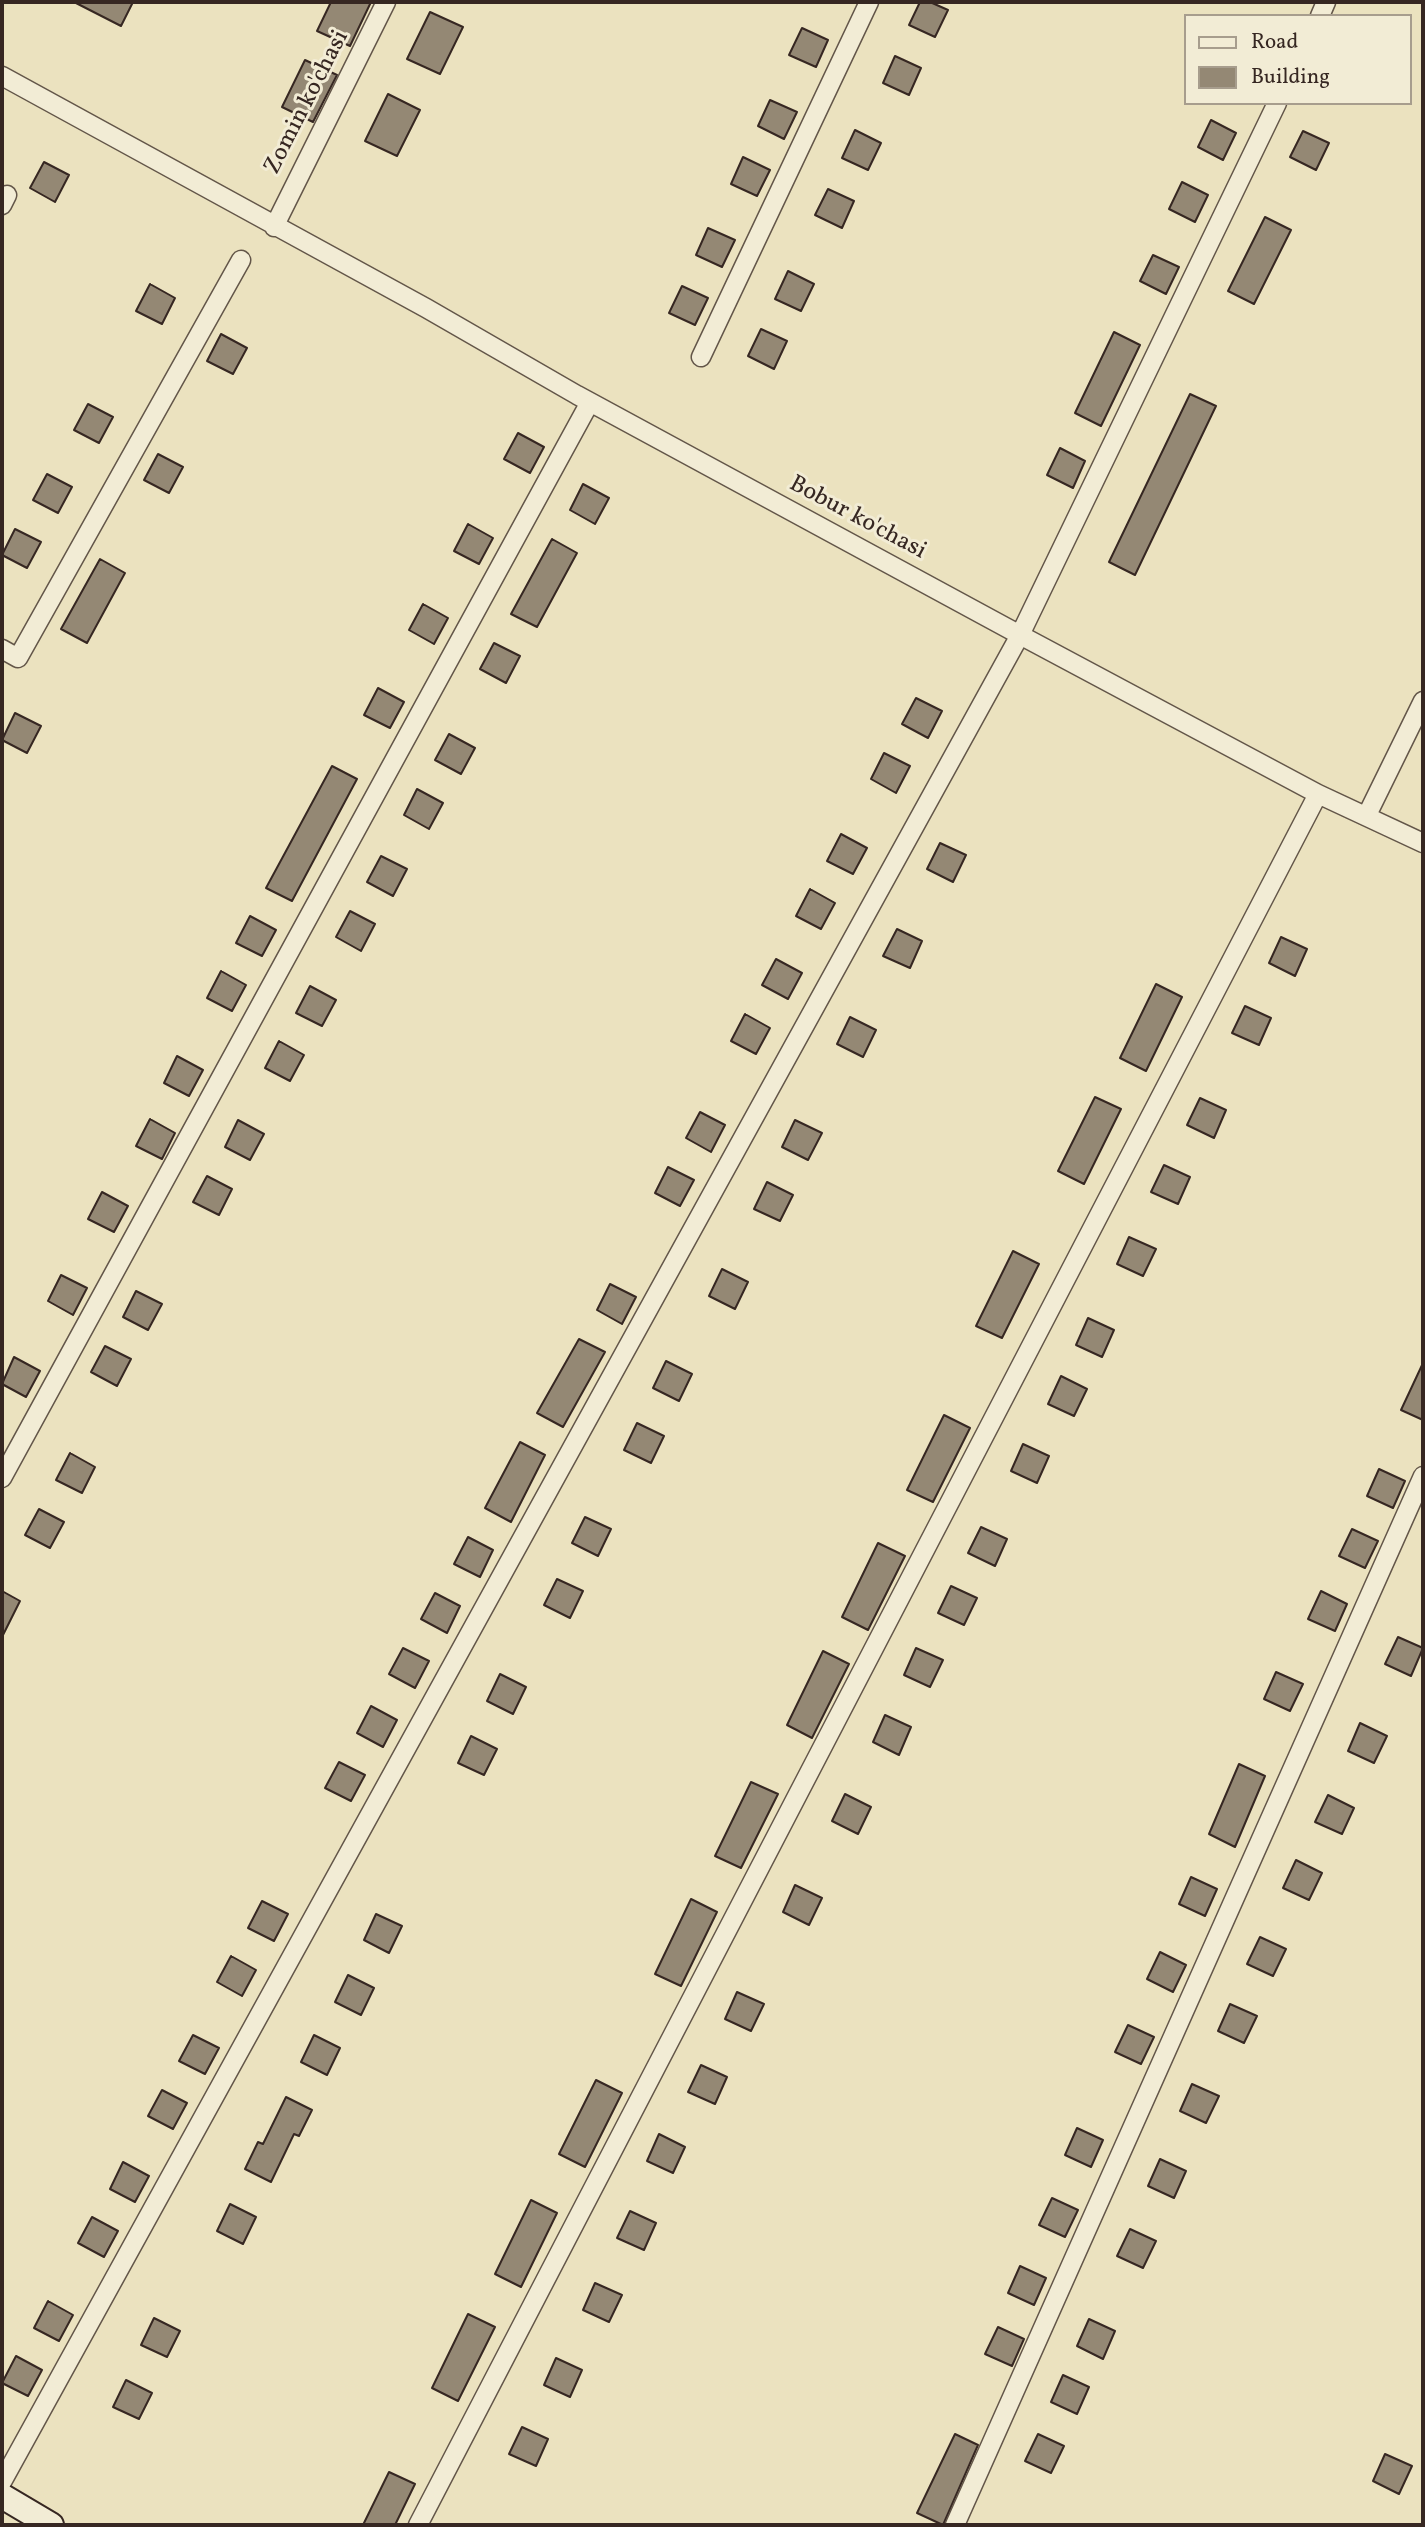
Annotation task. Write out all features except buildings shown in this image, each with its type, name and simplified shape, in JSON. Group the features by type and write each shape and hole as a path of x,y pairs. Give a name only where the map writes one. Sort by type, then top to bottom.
{"street":[{"name":"Zomin ko'chasi","path":"274,227 386,2"},
{"path":"702,357 869,2"},
{"name":"Bobur ko'chasi","path":"2,76 426,308 590,402 1020,635 1318,794 1423,843"},
{"path":"2,2482 1020,635 1276,105"},
{"path":"2,649 18,658 241,260"},
{"path":"2,1478 590,402"},
{"path":"1367,815 1423,701"},
{"path":"418,2525 1318,794"},
{"path":"955,2525 1423,1476"},
{"path":"2,2496 51,2525"}]}
